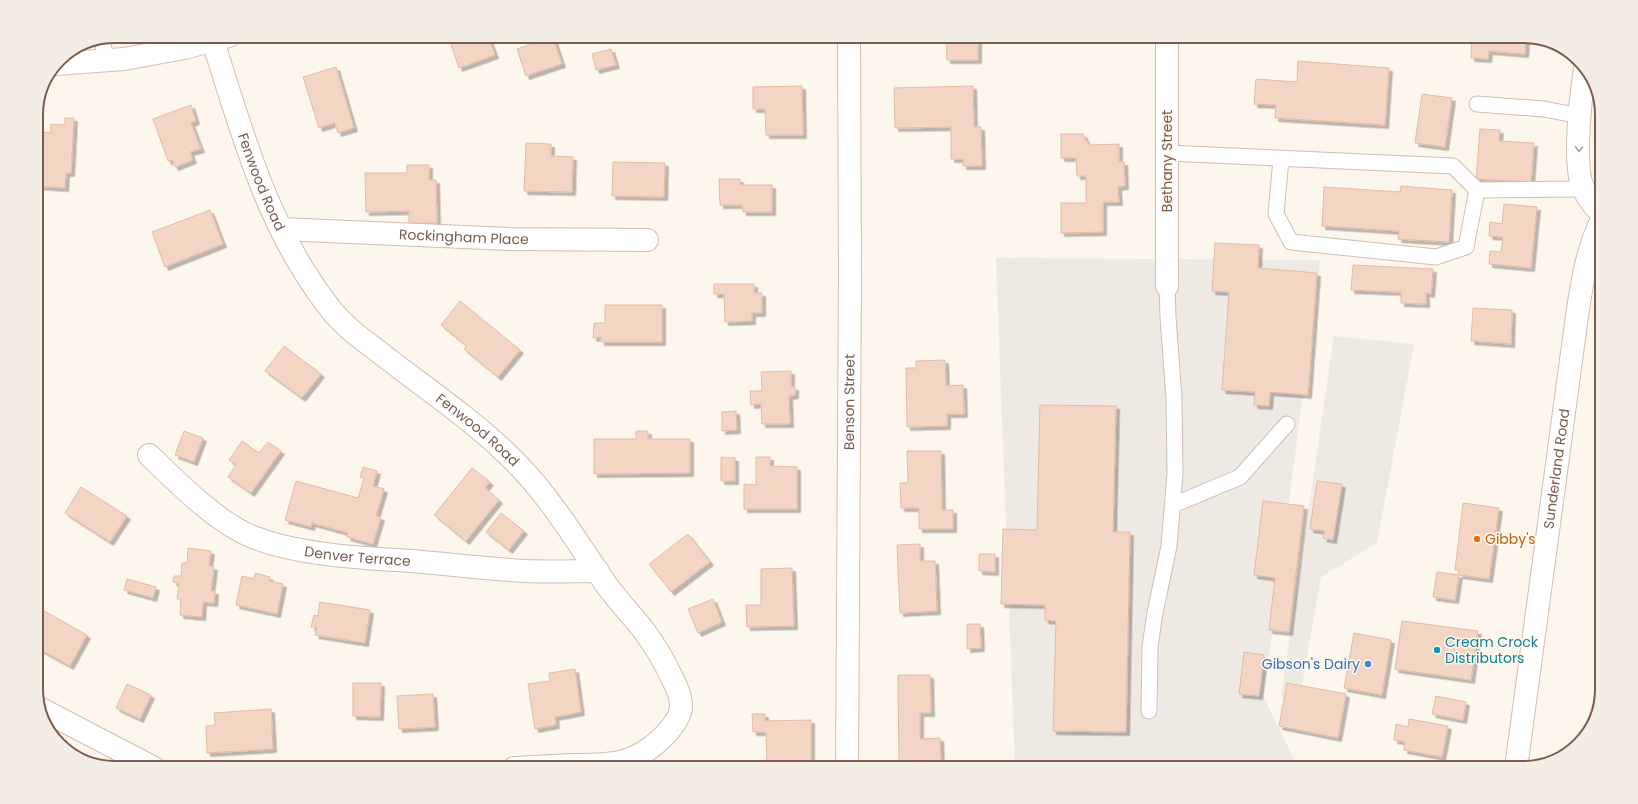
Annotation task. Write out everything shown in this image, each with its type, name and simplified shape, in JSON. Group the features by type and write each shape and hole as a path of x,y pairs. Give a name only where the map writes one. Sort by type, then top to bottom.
{"street":[{"path":"65,63 124,59 198,43"},
{"name":"Fenwood Road","path":"222,43 242,134 262,187 281,229 303,270 331,310 369,344 464,417 504,450 522,468 543,492 606,584 645,633 662,659 679,692 681,708 676,721 654,746 636,758 620,761"},
{"name":"Benson Street","path":"847,761 850,273 849,43"},
{"name":"Bethany Street","path":"1167,43 1167,286"},
{"path":"1585,78 1580,116 1578,170 1583,189 1595,205"},
{"name":"Rockingham Place","path":"281,229 509,239 647,240"},
{"name":"Sunderland Road","path":"1517,761 1573,340 1586,262 1595,234"},
{"name":"Denver Terrace","path":"149,455 199,502 233,527 252,537 280,546 376,559 500,570 598,571"},
{"path":"47,712 141,761"}],"lane":[{"path":"103,44 106,60"},
{"path":"1477,104 1544,109 1580,116"},
{"path":"1167,154 1453,166 1477,190 1583,189"},
{"path":"1281,159 1276,214 1291,242 1436,256 1466,247 1477,190"},
{"path":"1149,711 1150,646 1155,612 1169,546 1173,504 1175,438 1167,286"},
{"path":"1173,504 1240,477 1287,424"}],"shaded area":[{"path":"996,258 1320,260 1264,697 1295,761 1015,761"},
{"path":"1334,336 1414,344 1377,543 1321,577 1299,702 1281,697"}],"building":[{"path":"450,43 491,43 495,55 459,68"},
{"path":"535,43 555,43 562,64 526,76 517,49"},
{"path":"946,43 978,43 978,60 947,60"},
{"path":"1472,43 1526,43 1525,54 1489,51 1488,59 1471,58"},
{"path":"611,49 616,65 596,70 592,54"},
{"path":"1298,61 1389,68 1385,125 1275,118 1276,105 1254,104 1256,79 1297,82"},
{"path":"336,67 354,128 338,133 335,123 319,128 303,77"},
{"path":"802,86 803,135 766,135 765,109 753,109 753,87"},
{"path":"973,86 974,127 981,127 982,166 963,166 963,159 951,159 951,127 895,128 894,88"},
{"path":"1422,94 1452,98 1445,147 1415,143"},
{"path":"191,105 196,121 191,123 201,149 190,152 193,160 175,167 172,160 168,161 153,119"},
{"path":"65,118 74,118 71,173 66,173 65,188 43,186 44,132 51,133 51,124 65,125"},
{"path":"1480,129 1500,130 1499,141 1534,143 1531,182 1476,179"},
{"path":"1061,134 1083,134 1090,145 1119,144 1119,162 1124,162 1125,186 1118,187 1119,202 1103,202 1103,232 1061,233 1061,203 1086,203 1086,176 1077,176 1076,158 1061,158"},
{"path":"526,143 551,144 551,156 573,157 572,192 524,191"},
{"path":"613,162 665,163 664,197 612,196"},
{"path":"407,165 429,165 429,180 436,180 437,223 409,223 409,211 366,212 365,173 407,173"},
{"path":"719,179 740,179 740,185 772,185 772,212 743,212 742,205 720,205"},
{"path":"1401,186 1452,190 1449,242 1398,239 1399,231 1322,226 1324,187 1400,192"},
{"path":"1504,204 1537,207 1531,268 1489,264 1490,251 1501,252 1503,237 1489,236 1490,222 1502,224"},
{"path":"210,210 223,244 165,267 152,232"},
{"path":"1215,243 1259,245 1258,268 1317,273 1308,395 1270,392 1269,406 1254,405 1255,392 1222,390 1229,292 1212,291"},
{"path":"1353,265 1433,269 1431,294 1426,293 1426,304 1401,303 1401,292 1351,290"},
{"path":"714,284 754,284 754,293 762,293 762,313 752,313 752,321 725,322 724,294 714,294"},
{"path":"460,301 520,350 498,377 464,349 467,346 441,325"},
{"path":"605,305 662,305 662,342 601,342 601,337 593,338 594,323 605,323"},
{"path":"1473,308 1512,310 1511,344 1471,341"},
{"path":"284,346 321,374 302,398 265,371"},
{"path":"945,360 946,386 963,385 964,414 947,414 947,426 907,427 906,368 916,368 916,361"},
{"path":"791,371 791,387 795,387 795,395 789,396 790,424 762,424 761,404 751,405 750,391 762,391 761,372"},
{"path":"1040,405 1116,406 1113,532 1130,532 1126,732 1053,731 1056,621 1045,620 1045,605 1001,604 1003,529 1037,530"},
{"path":"736,411 737,430 722,431 722,412"},
{"path":"184,431 203,438 194,462 175,455"},
{"path":"636,431 648,431 648,439 690,439 690,473 594,474 594,439 636,439"},
{"path":"242,441 259,453 268,442 281,451 251,493 228,477 236,465 229,460"},
{"path":"907,451 941,451 942,510 953,510 953,529 919,529 919,508 901,508 900,483 908,483"},
{"path":"721,457 735,458 735,481 721,481"},
{"path":"756,457 770,457 770,466 797,467 797,509 744,509 744,484 756,485"},
{"path":"363,467 377,471 373,486 384,489 376,516 381,517 373,544 347,537 348,533 312,523 311,527 285,520 296,481 358,498 364,478 360,477"},
{"path":"472,468 490,482 485,488 499,500 466,541 434,515"},
{"path":"1317,481 1342,484 1333,540 1323,538 1325,531 1310,529"},
{"path":"81,487 127,516 110,542 65,513"},
{"path":"1263,501 1304,506 1289,632 1269,630 1275,578 1254,575"},
{"name":"Gibby's","path":"1463,503 1499,508 1489,579 1459,575 1459,570 1455,570"},
{"path":"501,513 524,531 509,550 486,532"},
{"path":"688,534 710,562 671,592 649,564"},
{"path":"920,544 920,561 935,561 937,611 900,613 897,545"},
{"path":"188,548 211,551 209,566 214,567 211,591 215,591 214,603 203,602 202,617 180,615 181,599 177,599 179,583 173,582 174,576 181,576 182,563 187,563"},
{"path":"979,554 995,554 995,572 979,571"},
{"path":"792,568 794,626 747,627 746,605 761,605 761,569"},
{"path":"1437,572 1459,575 1455,600 1433,597"},
{"path":"255,573 270,577 269,581 283,584 277,614 236,605 242,576 254,579"},
{"path":"127,579 156,587 153,598 124,590"},
{"path":"713,599 722,622 698,633 688,609"},
{"path":"320,602 370,610 365,643 315,635 317,627 311,627 314,615 318,616"},
{"path":"43,610 87,635 70,666 43,651"},
{"name":"Cream Crock Distributors","path":"1402,621 1478,631 1471,680 1395,669"},
{"path":"967,624 980,624 981,648 967,649"},
{"name":"Gibson's Dairy","path":"1354,633 1391,640 1382,695 1344,688"},
{"path":"1244,652 1264,655 1259,696 1239,694"},
{"path":"575,669 581,712 555,717 556,725 535,729 528,684 550,681 549,673"},
{"path":"898,675 930,675 931,713 920,713 920,739 940,738 941,761 899,761"},
{"path":"353,683 381,683 380,717 353,716"},
{"path":"1287,683 1346,694 1338,738 1279,726"},
{"path":"127,684 151,695 140,719 116,708"},
{"path":"433,694 435,727 399,729 397,696"},
{"path":"1436,696 1466,702 1463,720 1432,714"},
{"path":"271,709 273,749 207,753 206,726 215,725 214,713"},
{"path":"752,714 765,714 765,721 811,720 811,761 767,761 766,732 753,732"},
{"path":"1409,719 1448,726 1442,757 1404,750 1405,742 1394,740 1396,724 1408,727"}],"place":[{"name":"Gibby's","path":"1477,539"},
{"name":"Cream Crock Distributors","path":"1437,650"},
{"name":"Gibson's Dairy","path":"1368,664"}]}
